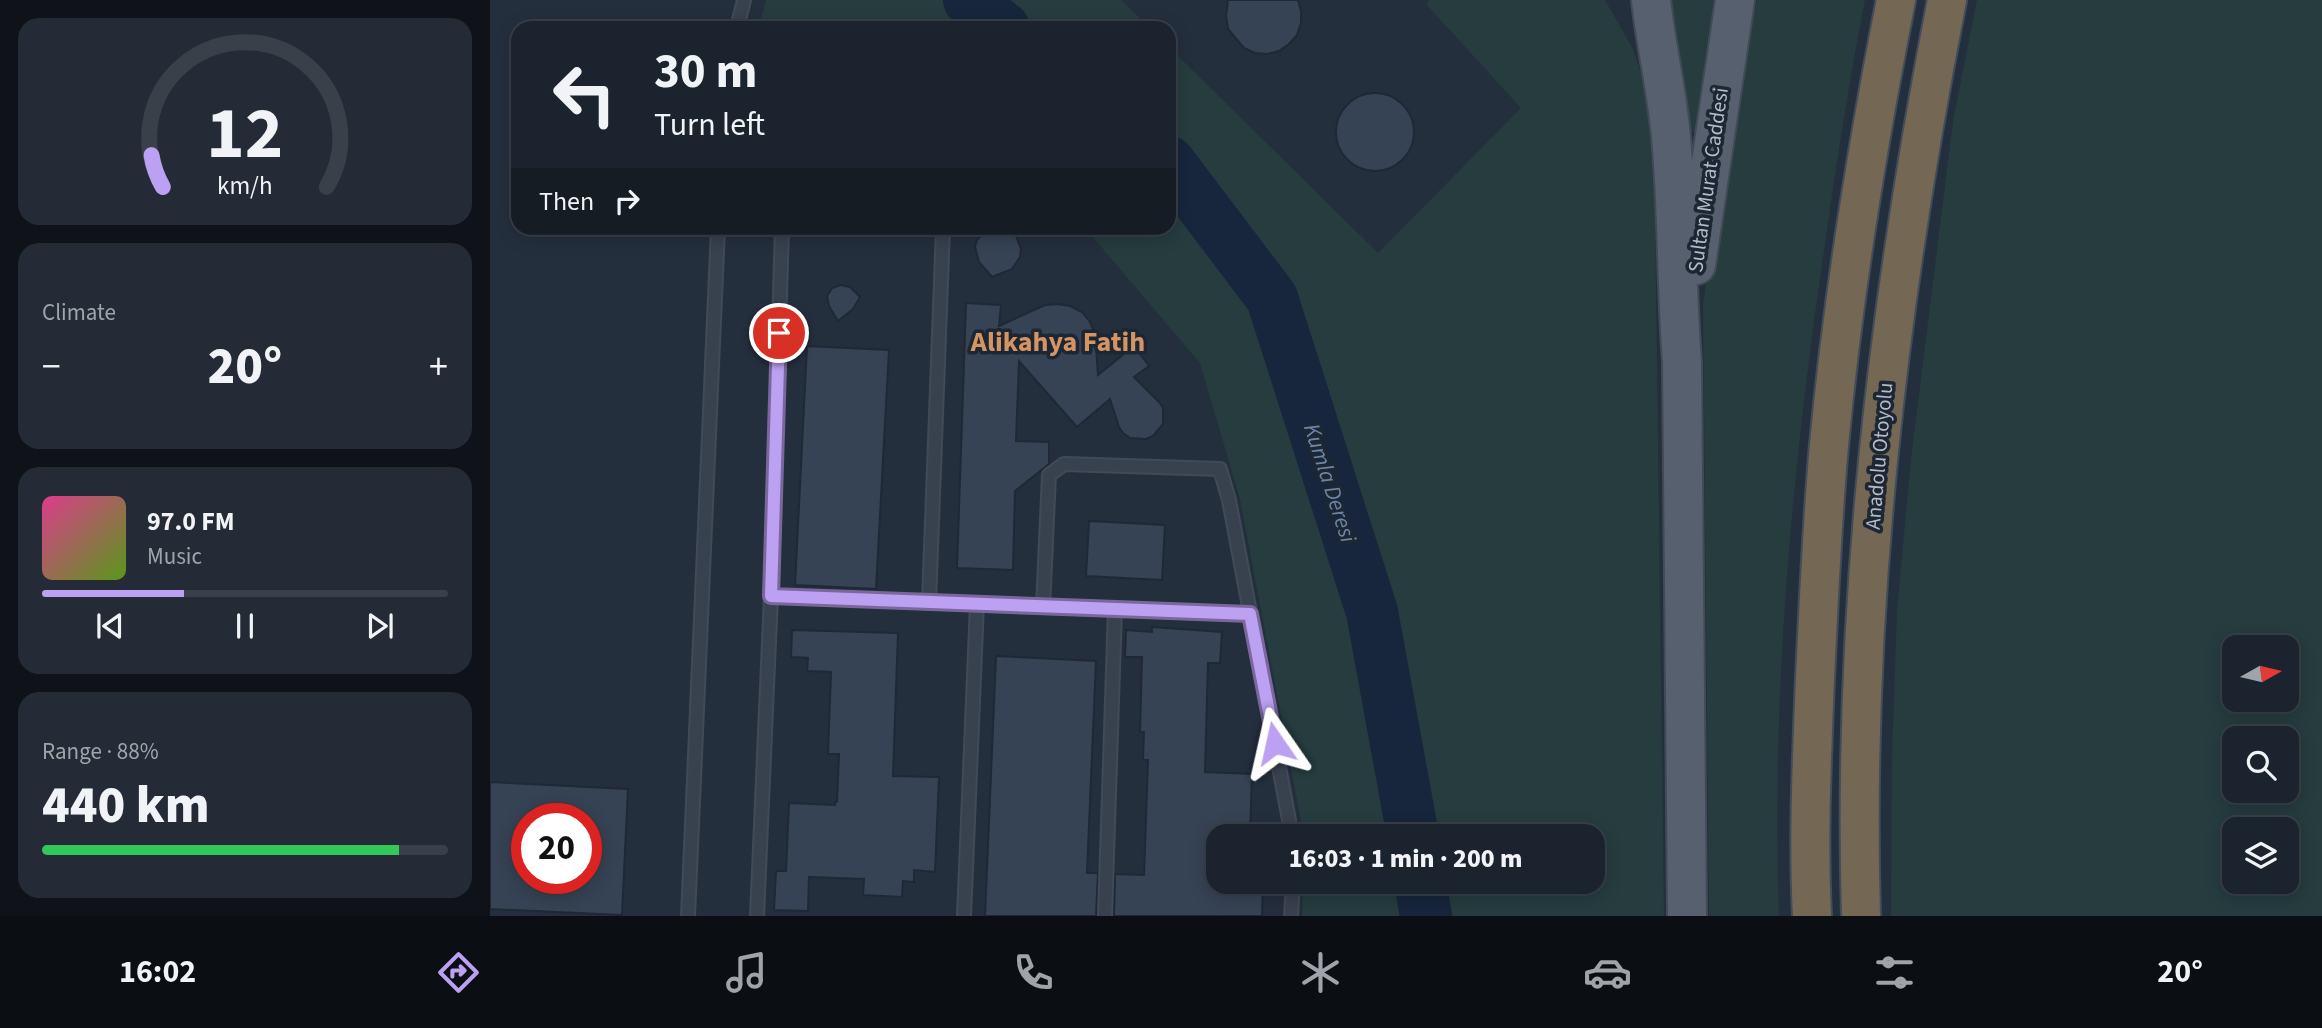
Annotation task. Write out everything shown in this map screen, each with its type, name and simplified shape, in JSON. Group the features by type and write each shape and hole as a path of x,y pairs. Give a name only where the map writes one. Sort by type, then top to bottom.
{"highway":[{"path":"1812,916 1810,868 1814,723 1829,445 1850,269 1876,99 1896,0"},
{"name":"Anadolu Otoyolu","path":"1861,916 1861,750 1877,452 1894,313 1924,119 1947,0"}],"main road":[{"path":"1651,0 1671,137 1677,222 1678,313 1682,361 1687,916"},
{"name":"Sultan Murat Caddesi","path":"1682,361 1735,0"}],"lane":[{"path":"739,21 744,0"},
{"path":"688,916 718,235"},
{"path":"757,916 771,596 782,235"},
{"path":"929,602 943,235"},
{"path":"1043,607 1049,475 1064,464 1220,469 1229,500 1289,824"},
{"path":"771,596 1250,614"},
{"path":"964,916 977,604"},
{"path":"1105,916 1115,609"},
{"path":"1291,916 1292,894"}],"green space":[{"path":"766,0 1121,0 1143,21 761,21"},
{"path":"1429,0 1605,0 1634,51 1649,101 1655,208 1664,916 1426,916 1422,894 1605,894 1605,824 1411,824 1383,677 1407,824 1301,824 1240,499 1200,363 1091,235 1176,235 1176,54 1378,253 1521,108 1426,4"},
{"path":"1671,0 1719,0 1698,131 1695,133 1691,131"},
{"path":"1757,0 1865,0 1827,230 1795,486 1787,572 1778,744 1779,916 1709,916 1703,305 1725,151"},
{"path":"1977,0 2322,0 2322,916 1891,916 1892,756 1897,610 1911,459 1953,121"},
{"path":"1303,894 1419,894 1423,916 1302,916"}],"building":[{"path":"1228,0 1298,0 1301,23 1297,35 1279,51 1267,54 1244,48 1228,29"},
{"path":"1375,93 1390,96 1407,110 1414,132 1411,147 1397,164 1375,171 1360,168 1343,154 1336,132 1339,117 1353,100"},
{"path":"982,235 1014,235 1021,249 1020,257 1012,269 992,277 979,262 975,247"},
{"path":"841,285 850,287 860,297 853,309 838,321 829,306 827,296 832,288"},
{"path":"966,303 1001,305 999,326 1045,305 1070,306 1082,312 1095,334 1098,375 1134,346 1149,366 1134,377 1163,408 1163,424 1153,436 1146,439 1130,438 1123,433 1110,399 1077,427 1019,361 1016,441 1049,442 1049,464 1015,491 1013,570 957,568"},
{"path":"807,346 889,350 876,589 795,585"},
{"path":"1089,521 1165,525 1162,580 1086,576"},
{"path":"1152,627 1222,632 1220,663 1208,663 1205,772 1252,774 1250,824 1206,824 1206,894 1263,894 1262,916 1114,916 1115,874 1144,875 1148,760 1143,760 1144,732 1140,732 1142,657 1125,657 1126,630 1152,632"},
{"path":"792,630 898,633 893,776 939,777 935,872 914,870 914,882 903,881 902,897 863,895 864,879 809,877 808,911 774,910 776,871 786,871 789,803 835,805 837,802 839,754 828,754 831,672 807,671 808,658 791,657"},
{"path":"996,656 1096,661 1087,873 1098,873 1096,916 985,916"},
{"path":"490,782 628,789 622,915 490,909"}],"waterway":[{"name":"Kumla Deresi","path":"969,0 995,21"},
{"name":"Kumla Deresi","path":"1176,171 1272,298 1372,612 1411,824"},
{"name":"Kumla Deresi","path":"1422,894 1426,916"}],"district":[{"name":"Alikahya Fatih","path":"1058,342"}],"route":[{"path":"779,333 771,596 1250,614 1275,743"}]}
